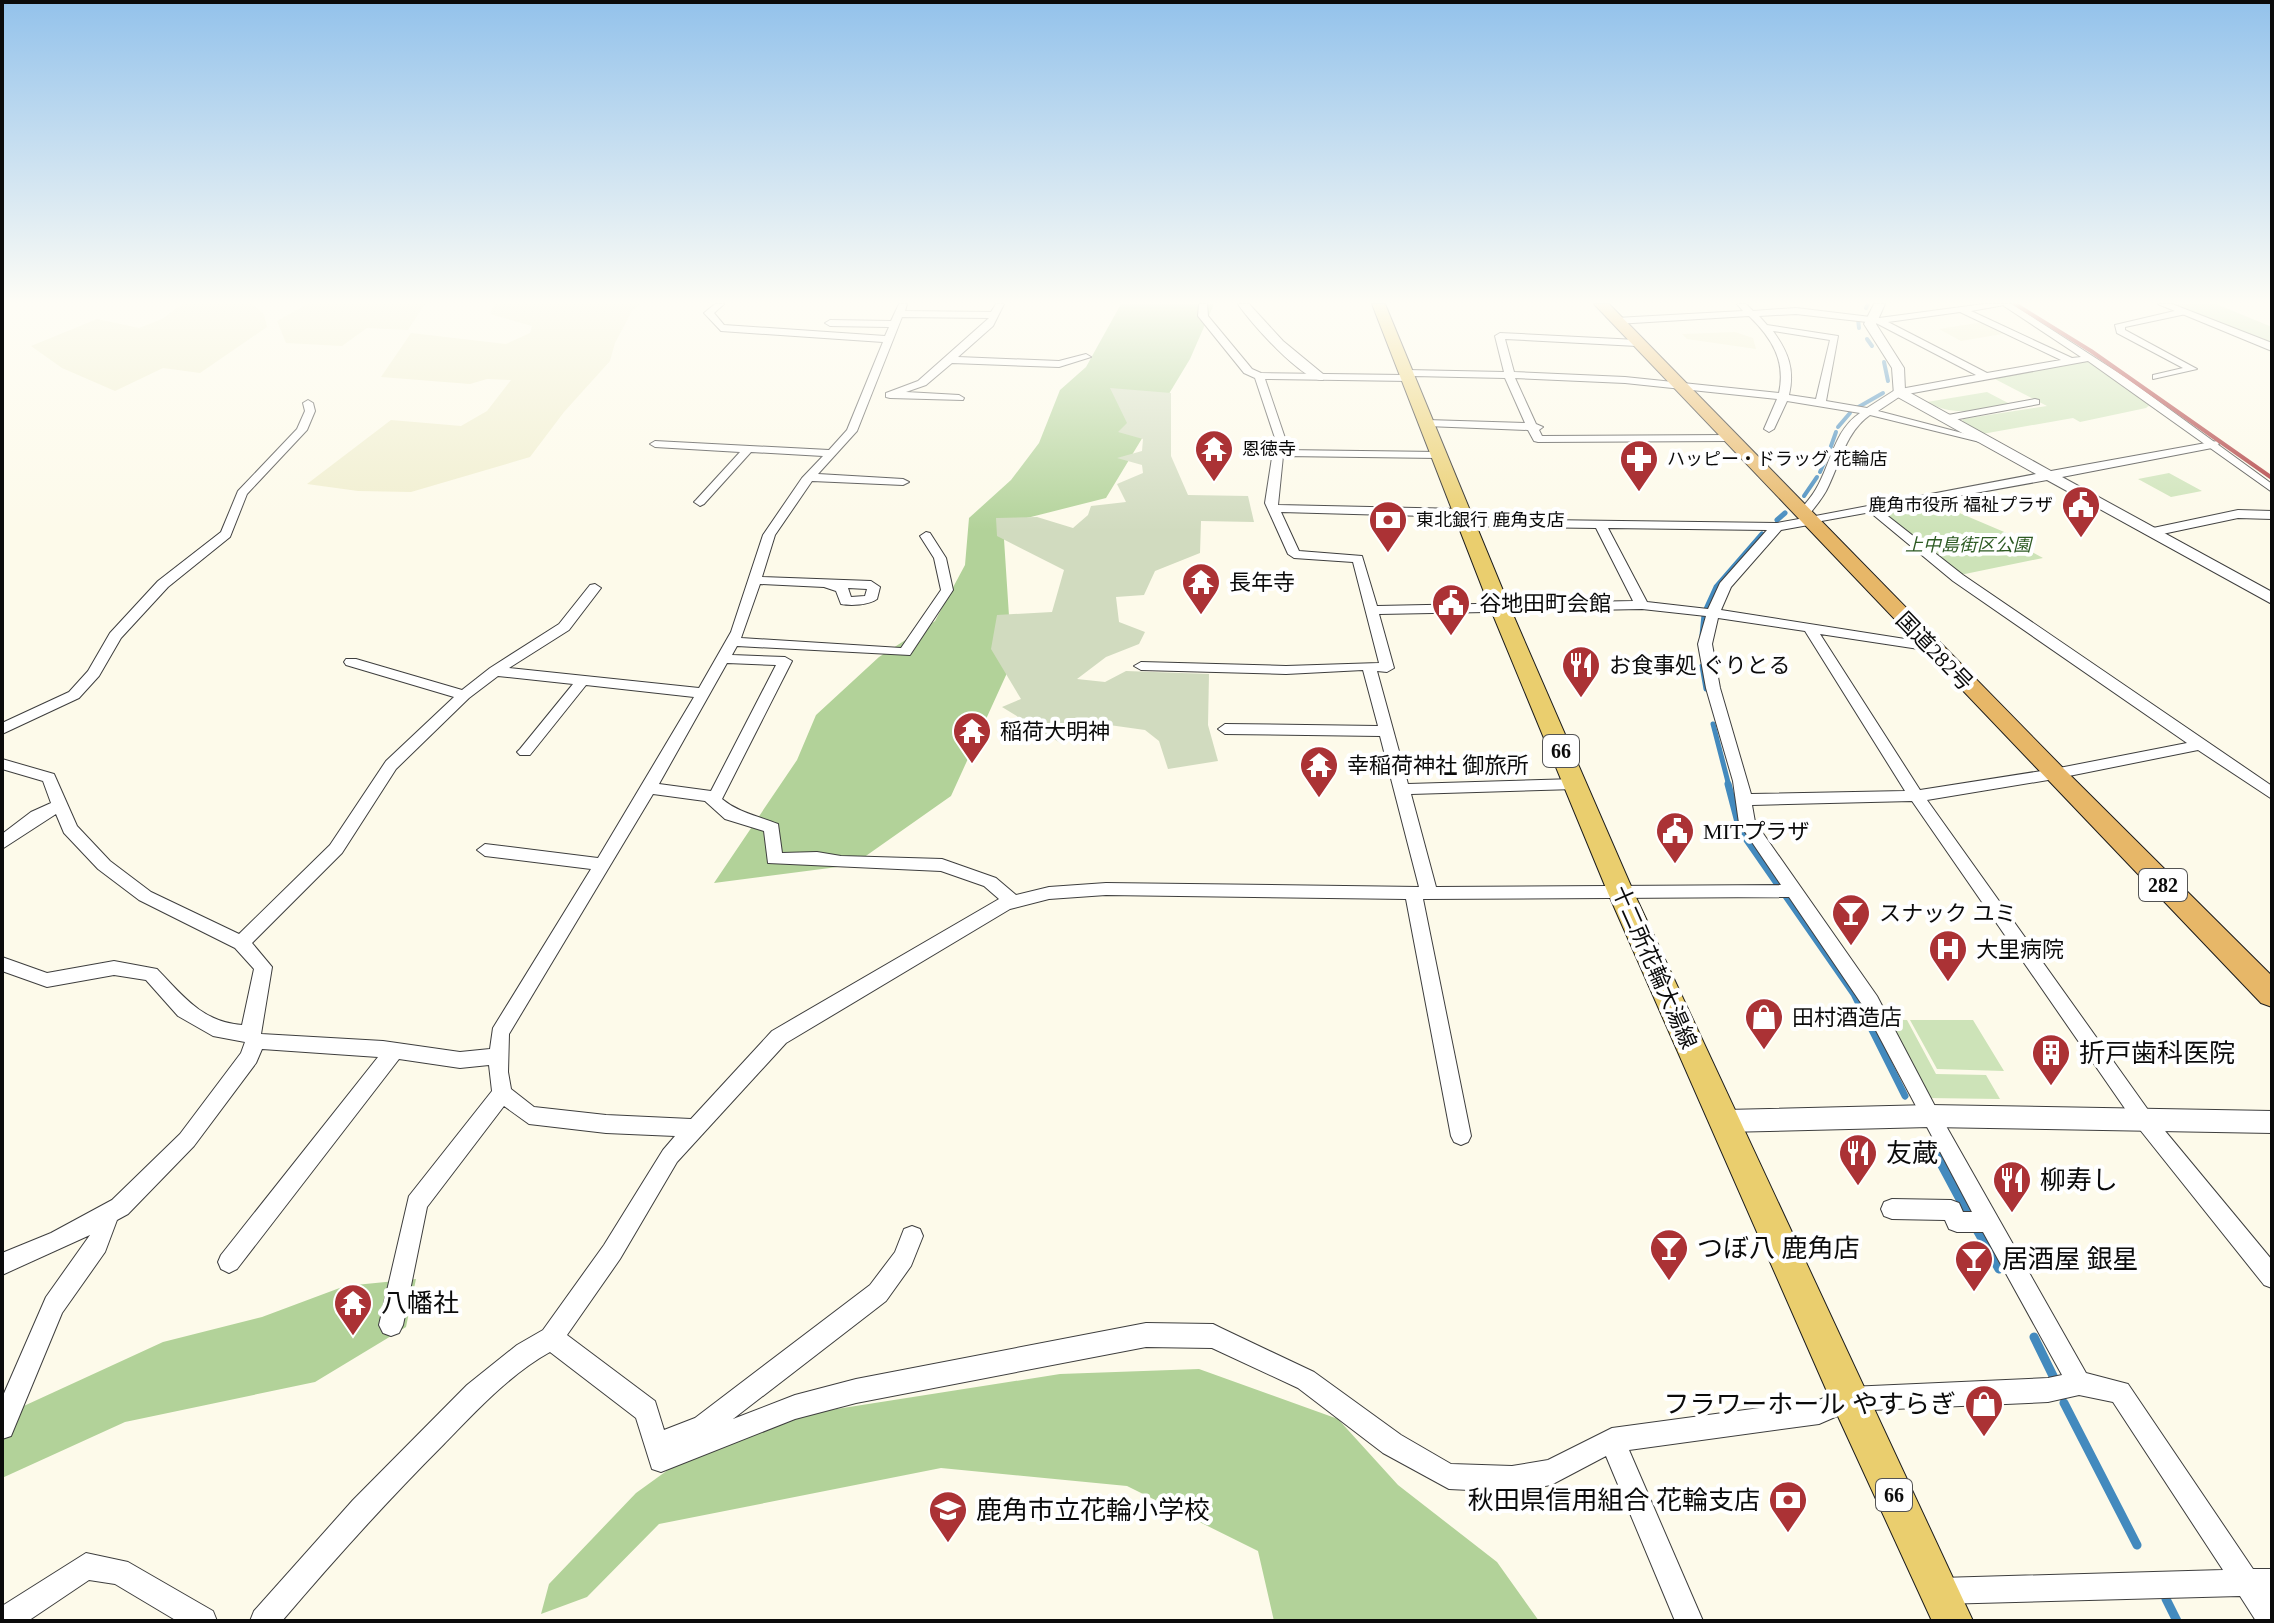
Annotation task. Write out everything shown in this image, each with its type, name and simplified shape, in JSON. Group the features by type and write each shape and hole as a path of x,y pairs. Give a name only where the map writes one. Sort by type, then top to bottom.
{"highway":[{"name":"国道282号","path":"1674,380 2272,995"}],"main road":[{"name":"十二所花輪大湯線","path":"1410,380 1501,610 1621,893 1849,1399 1947,1606"}],"street":[{"path":"391,1325 417,1203 502,1093 498,1056 500,1033 649,788 738,632 769,535 809,477 852,431 873,380"},
{"path":"890,395 926,380"},
{"path":"1141,666 1286,670 1387,668 1358,559 1294,554 1273,508 1271,503 1280,438 1260,380"},
{"path":"1511,380 1532,426"},
{"path":"1613,380 1678,384 1786,399 1869,413 1993,442"},
{"path":"1769,429 1786,399 1789,380"},
{"path":"1820,405 1826,380"},
{"path":"1898,380 1899,392"},
{"path":"1806,518 1843,439 1855,421 1899,392 1965,380"},
{"path":"2121,380 2272,489"},
{"path":"1899,392 2272,599"},
{"path":"868,394 959,398"},
{"path":"1948,418 2035,402"},
{"path":"2,729 74,695 94,673 115,636 163,584 226,534 242,493 302,430 310,411 308,403"},
{"path":"1427,423 1532,426 1635,438 1730,438"},
{"path":"655,444 832,453"},
{"path":"1273,508 1600,524 1777,527 1806,518 1875,510 2212,444"},
{"path":"700,502 749,448"},
{"path":"1280,453 1439,455"},
{"path":"809,477 903,482"},
{"path":"1875,510 1958,578 2272,794"},
{"path":"2153,532 2249,513 2272,515"},
{"path":"1600,524 1642,605"},
{"path":"1777,527 1725,586 1713,613 1705,644 1713,688 1741,781 1747,823 1795,891 1830,954 1930,1116 2079,1383"},
{"path":"732,642 905,652 947,590 940,558 926,536"},
{"path":"754,580 826,583"},
{"path":"241,943 314,875 336,849 391,765 464,695 495,671 564,627 595,588"},
{"path":"1372,610 1642,605 1932,647"},
{"path":"1811,630 1916,796 2144,1120 2272,1277"},
{"path":"714,800 785,661 722,659"},
{"path":"351,662 464,695"},
{"path":"1369,666 1401,789 1461,1136"},
{"path":"495,671 702,693"},
{"path":"525,752 583,680"},
{"path":"1225,729 1384,731"},
{"path":"1744,800 1916,796 2054,774 2199,745"},
{"path":"2,764 49,778 70,829 104,865 145,896 241,943 263,967 249,1057 187,1140 120,1207 59,1240 2,1264"},
{"path":"1401,789 1575,784"},
{"path":"649,788 709,796 731,815 772,828 774,859 817,858 841,862 942,865 990,882 1013,902"},
{"path":"2,843 37,816 60,805"},
{"path":"485,850 601,864"},
{"path":"264,1621 362,1509 476,1394 525,1353 551,1338 612,1252 670,1156 779,1037 1013,902 1049,893 1106,889 1421,893 1795,891"},
{"path":"2,964 47,980 114,968 151,974 185,1011 220,1031 460,1060 498,1056"},
{"path":"229,1262 394,1051"},
{"path":"502,1093 529,1115 606,1124 694,1128"},
{"path":"1725,1121 1930,1116 2272,1122"},
{"path":"1892,1209 1951,1210 1957,1222 1988,1222"},
{"path":"2,1427 54,1305 97,1245 109,1213"},
{"path":"656,1445 703,1427 878,1293 903,1259 912,1236"},
{"path":"551,1338 646,1410 661,1460 795,1407 856,1391 1146,1335 1213,1336 1306,1380 1392,1444 1449,1476 1512,1479 1551,1472 1612,1440 1819,1412 1849,1399 2048,1390 2079,1383 2120,1392 2261,1583 2272,1621"},
{"path":"1612,1440 1689,1621"},
{"path":"4,1621 86,1566 119,1571 203,1621"},
{"path":"1947,1606 2261,1583"}],"shaded area":[{"path":"89,380 138,380 115,391"},
{"path":"416,380 484,380 470,384"},
{"path":"505,380 593,380 530,457 411,492 358,491 307,484 391,420 461,426 487,411 511,380"}],"green space":[{"path":"1072,380 1177,380 1106,498 1003,524 1012,662 951,796 853,865 714,883 797,760 816,715 879,657 935,621 965,565 969,518 1011,480 1039,443 1060,390"},
{"path":"1996,380 2116,380 2151,404 2146,408 2080,422 2073,418 1982,434 1962,423 1963,419 2047,406"},
{"path":"1110,388 1171,393 1171,456 1188,495 1248,496 1254,522 1201,521 1200,553 1155,571 1144,595 1116,597 1119,622 1145,632 1139,644 1106,657 1077,679 1105,682 1126,671 1209,674 1208,725 1218,761 1168,769 1159,741 1145,730 1102,724 1062,744 1002,707 1021,699 991,649 997,615 1052,612 1064,570 997,536 996,518 1037,517 1073,528 1088,515 1091,506 1126,502 1117,484 1143,473 1142,465 1117,458 1142,451 1143,439 1118,432 1127,423"},
{"path":"1987,392 2010,404 1957,411 1927,402"},
{"path":"2169,473 2202,491 2171,497 2138,479"},
{"name":"上中島街区公園","path":"1936,503 2016,537 2016,543 2043,558 1960,575 1885,513"},
{"path":"1887,1020 1907,1020 1936,1074 1986,1075 2000,1099 1928,1098"},
{"path":"1910,1020 1973,1020 2004,1071 1937,1069"},
{"path":"416,1279 406,1327 315,1382 125,1422 2,1478 2,1416 163,1342 262,1317 345,1286"},
{"path":"1199,1369 1338,1419 1398,1485 1497,1562 1539,1621 1274,1621 1258,1551 1127,1486 941,1468 659,1524 587,1597 541,1614 549,1584 636,1493 708,1441 811,1413 1060,1374"}],"waterway":[{"path":"1855,409 1883,393"},
{"path":"1838,427 1850,413"},
{"path":"1830,449 1836,432"},
{"path":"1820,472 1828,454"},
{"path":"1804,496 1817,477"},
{"path":"1777,520 1785,513"},
{"path":"1706,609 1716,587 1762,534"},
{"path":"1702,635 1704,615"},
{"path":"1702,666 1706,689"},
{"path":"1713,724 1729,786"},
{"path":"1728,784 1740,830 1854,994 1905,1096"},
{"path":"1932,1147 1970,1218"},
{"path":"1976,1228 1999,1269"},
{"path":"2034,1337 2055,1380"},
{"path":"2064,1403 2137,1545"},
{"path":"2166,1599 2177,1621"}],"railway":[{"path":"2132,380 2272,478"}],"place":[{"name":"恩徳寺","path":"1214,483"},
{"name":"ハッピー・ドラッグ 花輪店","path":"1639,493"},
{"name":"鹿角市役所 福祉プラザ","path":"2081,539"},
{"name":"東北銀行 鹿角支店","path":"1388,554"},
{"name":"長年寺","path":"1201,616"},
{"name":"谷地田町会館","path":"1451,637"},
{"name":"お食事処 ぐりとる","path":"1581,699"},
{"name":"稲荷大明神","path":"972,765"},
{"name":"幸稲荷神社 御旅所","path":"1319,799"},
{"name":"MITプラザ","path":"1675,865"},
{"name":"スナック ユミ","path":"1851,947"},
{"name":"大里病院","path":"1948,983"},
{"name":"田村酒造店","path":"1764,1051"},
{"name":"折戸歯科医院","path":"2051,1087"},
{"name":"友蔵","path":"1858,1187"},
{"name":"柳寿し","path":"2012,1214"},
{"name":"つぼ八 鹿角店","path":"1669,1282"},
{"name":"居酒屋 銀星","path":"1974,1293"},
{"name":"八幡社","path":"353,1337"},
{"name":"フラワーホール やすらぎ","path":"1984,1438"},
{"name":"秋田県信用組合 花輪支店","path":"1788,1534"},
{"name":"鹿角市立花輪小学校","path":"948,1544"}]}
